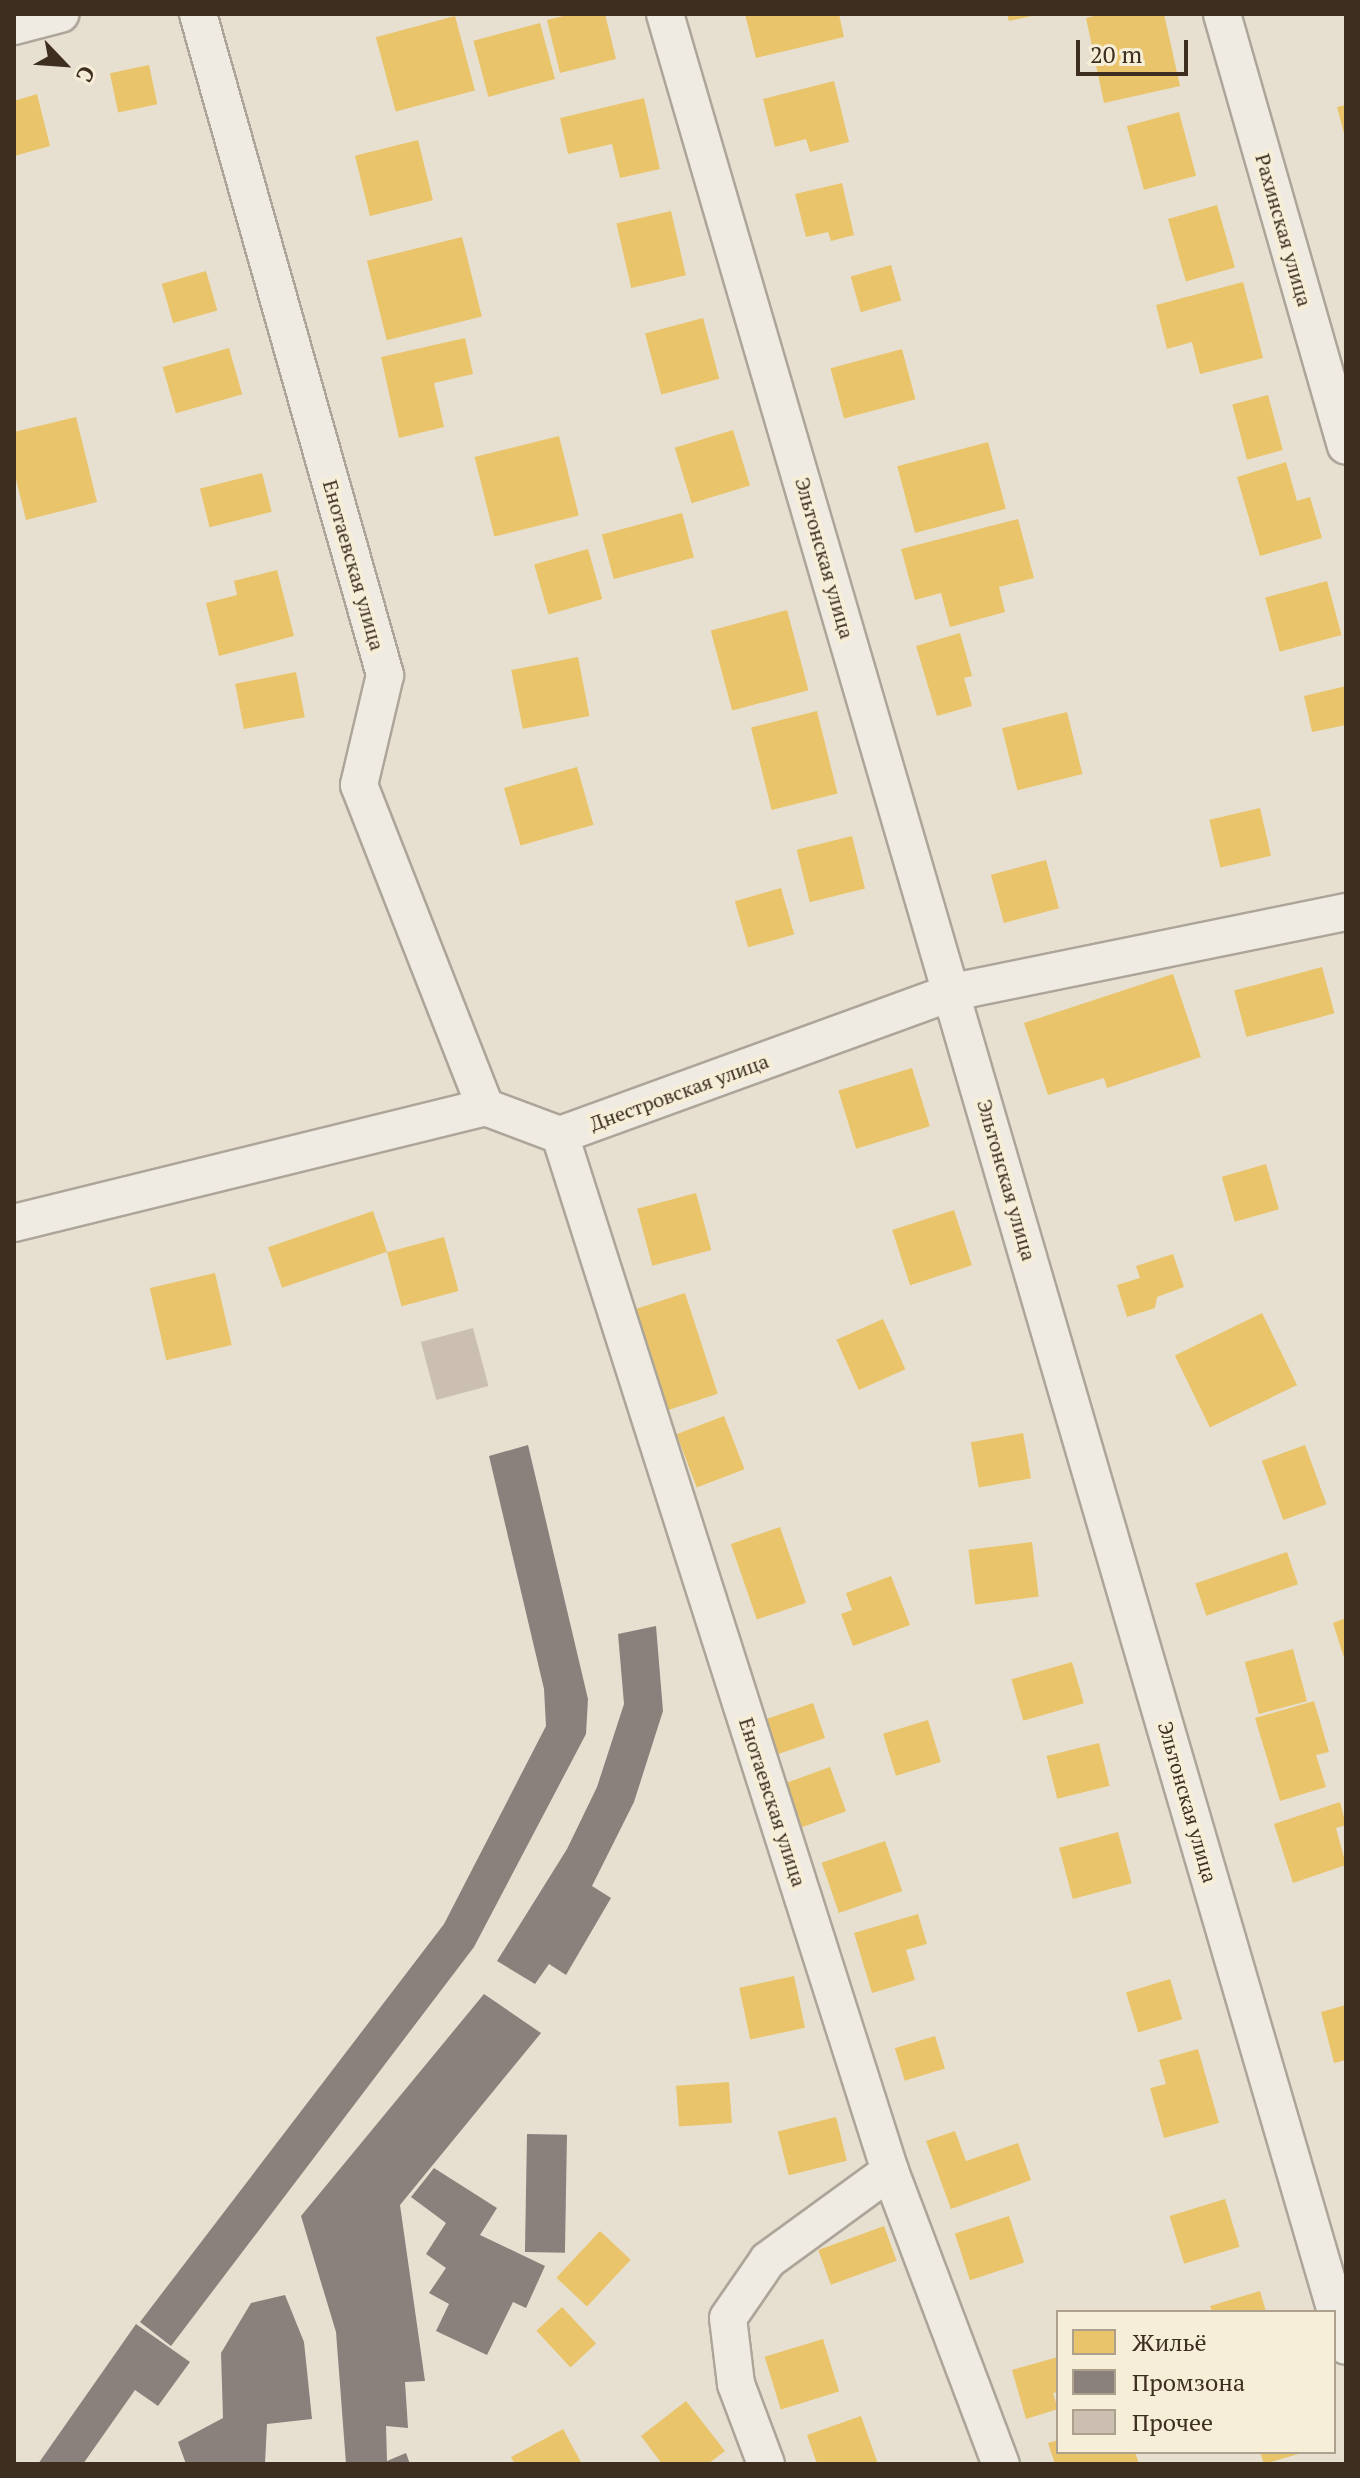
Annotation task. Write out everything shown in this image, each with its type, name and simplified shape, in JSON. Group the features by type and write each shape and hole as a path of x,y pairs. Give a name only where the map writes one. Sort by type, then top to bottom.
{"street":[{"path":"14,26 60,14"},
{"name":"Енотаевская улица","path":"198,14 385,675 359,785 485,1107"},
{"name":"Эльтонская улица","path":"665,14 1336,2310"},
{"name":"Рахинская улица","path":"1222,14 1346,446"},
{"name":"Днестровская улица","path":"560,1135 953,992 1346,912"},
{"path":"14,1223 485,1107 560,1135"},
{"name":"Енотаевская улица","path":"560,1135 890,2171 1001,2464"},
{"path":"766,2464 736,2384 728,2318 768,2260 890,2171"},
{"name":"Эльтонская улица","path":"1336,2312 1346,2346"}],"building: Жильё":[{"path":"571,14 605,14 616,59 560,73 547,20"},
{"path":"745,14 839,14 844,37 756,58"},
{"path":"1007,14 1036,14 1036,15 1009,21"},
{"path":"1102,14 1164,14 1180,86 1104,103 1086,18"},
{"path":"455,16 475,90 396,112 376,37"},
{"path":"540,23 555,79 488,97 473,41"},
{"path":"149,65 157,104 118,112 110,73"},
{"path":"834,81 849,142 810,152 806,139 775,147 763,99"},
{"path":"37,94 50,146 14,156 14,101"},
{"path":"644,98 660,169 620,178 612,144 568,154 560,118"},
{"path":"1346,105 1346,137 1345,137 1337,107"},
{"path":"1179,112 1196,176 1144,190 1127,126"},
{"path":"418,140 433,200 370,216 355,156"},
{"path":"842,183 854,235 831,241 828,232 806,237 795,194"},
{"path":"1217,205 1235,267 1186,282 1168,219"},
{"path":"671,211 686,275 631,288 616,224"},
{"path":"462,237 482,317 387,340 367,261"},
{"path":"891,265 901,301 861,312 851,277"},
{"path":"206,271 217,310 173,323 162,284"},
{"path":"1243,282 1263,358 1200,374 1192,342 1167,349 1156,305"},
{"path":"703,318 719,379 661,394 645,334"},
{"path":"465,338 473,374 434,383 444,427 399,438 381,357"},
{"path":"229,348 242,394 176,413 163,367"},
{"path":"902,349 915,399 844,418 831,368"},
{"path":"1268,395 1283,450 1247,460 1232,405"},
{"path":"76,417 97,502 26,520 14,471 14,432"},
{"path":"733,430 750,485 692,503 675,448"},
{"path":"559,436 579,516 494,537 475,457"},
{"path":"988,442 1006,509 915,533 897,466"},
{"path":"1286,462 1297,501 1310,497 1322,538 1260,556 1237,477"},
{"path":"262,473 272,512 210,527 200,488"},
{"path":"682,513 694,557 614,579 602,534"},
{"path":"1018,519 1034,578 999,587 1005,612 950,627 941,593 915,600 901,549"},
{"path":"588,549 602,599 549,614 534,564"},
{"path":"277,570 294,636 219,656 206,603 237,595 234,581"},
{"path":"1327,581 1341,635 1280,652 1265,598"},
{"path":"787,610 808,690 732,711 711,630"},
{"path":"960,633 972,676 964,678 972,706 937,716 916,646"},
{"path":"578,657 589,716 523,729 511,670"},
{"path":"296,672 305,717 244,729 235,684"},
{"path":"1346,686 1346,725 1312,732 1304,696"},
{"path":"817,711 838,793 772,810 751,727"},
{"path":"1067,712 1082,774 1017,790 1002,728"},
{"path":"577,767 594,825 520,846 504,788"},
{"path":"1260,808 1271,856 1220,867 1209,820"},
{"path":"852,836 865,888 810,902 797,850"},
{"path":"1046,860 1059,908 1004,923 991,875"},
{"path":"781,888 794,934 748,947 735,901"},
{"path":"1322,967 1334,1013 1247,1037 1234,991"},
{"path":"1173,974 1201,1057 1107,1088 1104,1078 1048,1095 1024,1023"},
{"path":"912,1068 930,1126 856,1149 838,1091"},
{"path":"1266,1164 1279,1209 1235,1222 1222,1177"},
{"path":"696,1193 711,1250 652,1266 637,1209"},
{"path":"954,1210 972,1265 910,1285 892,1230"},
{"path":"373,1211 387,1252 282,1288 268,1247"},
{"path":"444,1237 458,1291 402,1306 387,1252"},
{"path":"1173,1254 1184,1287 1157,1297 1155,1308 1127,1317 1117,1285 1140,1278 1136,1266"},
{"path":"215,1273 232,1345 166,1360 150,1288"},
{"path":"685,1293 718,1394 668,1410 636,1309"},
{"path":"1262,1313 1297,1385 1210,1427 1175,1356"},
{"path":"883,1319 905,1369 859,1390 836,1340"},
{"path":"724,1416 744,1469 697,1487 676,1434"},
{"path":"1023,1433 1031,1478 979,1488 971,1442"},
{"path":"1305,1445 1327,1504 1283,1520 1262,1461"},
{"path":"780,1527 806,1603 757,1620 731,1544"},
{"path":"1032,1542 1039,1597 975,1604 968,1550"},
{"path":"1287,1552 1298,1584 1206,1616 1195,1584"},
{"path":"891,1576 910,1625 853,1646 841,1614 852,1610 846,1593"},
{"path":"1346,1618 1346,1661 1345,1661 1333,1623"},
{"path":"1293,1649 1307,1701 1259,1714 1245,1662"},
{"path":"1072,1662 1084,1703 1023,1721 1011,1679"},
{"path":"1314,1701 1329,1752 1316,1755 1326,1787 1280,1801 1255,1718"},
{"path":"813,1703 825,1738 777,1755 765,1720"},
{"path":"928,1720 941,1762 896,1776 883,1734"},
{"path":"1099,1743 1110,1786 1057,1799 1047,1756"},
{"path":"830,1767 846,1811 802,1827 786,1783"},
{"path":"1340,1802 1346,1825 1336,1828 1346,1865 1293,1883 1274,1824"},
{"path":"1118,1832 1132,1883 1073,1899 1059,1848"},
{"path":"885,1841 902,1891 839,1913 822,1863"},
{"path":"918,1914 927,1944 906,1950 915,1980 872,1993 854,1933"},
{"path":"794,1976 805,2028 750,2039 739,1988"},
{"path":"1170,1979 1182,2019 1138,2033 1126,1992"},
{"path":"1346,2005 1346,2060 1334,2063 1321,2012"},
{"path":"935,2036 945,2069 905,2081 895,2048"},
{"path":"1198,2049 1219,2123 1164,2138 1150,2088 1166,2084 1159,2060"},
{"path":"729,2082 732,2123 679,2127 676,2086"},
{"path":"836,2117 847,2161 789,2175 778,2132"},
{"path":"955,2131 966,2161 1018,2143 1031,2180 951,2209 926,2141"},
{"path":"1225,2199 1240,2247 1184,2264 1170,2216"},
{"path":"1009,2216 1024,2263 970,2280 955,2234"},
{"path":"884,2226 897,2261 831,2285 818,2250"},
{"path":"600,2231 631,2260 587,2306 556,2278"},
{"path":"1260,2291 1265,2310 1211,2310 1210,2306"},
{"path":"562,2307 596,2344 571,2367 536,2331"},
{"path":"823,2339 839,2392 781,2409 765,2357"},
{"path":"1056,2358 1056,2392 1053,2393 1056,2410 1026,2419 1012,2370"},
{"path":"686,2401 725,2451 708,2464 662,2464 641,2436"},
{"path":"861,2416 878,2464 817,2464 807,2435"},
{"path":"563,2429 582,2464 515,2464 511,2457"},
{"path":"1056,2441 1056,2454 1136,2454 1139,2464 1055,2464 1048,2443"},
{"path":"1261,2454 1299,2454 1264,2464"}],"building: Промзона":[{"path":"528,1445 588,1699 586,1734 474,1947 171,2346 140,2322 444,1924 546,1726 544,1689 489,1456"},
{"path":"656,1626 663,1711 634,1802 592,1886 611,1898 566,1975 549,1964 535,1984 497,1961 567,1849 597,1787 624,1704 618,1634"},
{"path":"484,1994 541,2033 400,2205 425,2381 405,2382 408,2428 386,2426 387,2461 406,2453 410,2464 346,2464 336,2332 301,2216"},
{"path":"527,2134 567,2135 565,2253 525,2252"},
{"path":"434,2168 497,2208 480,2235 545,2266 526,2308 513,2302 487,2355 436,2331 449,2304 429,2293 446,2268 426,2254 446,2223 411,2197"},
{"path":"285,2295 304,2342 312,2419 267,2424 265,2464 186,2464 178,2442 223,2418 221,2353 251,2303"},
{"path":"136,2324 190,2362 158,2406 135,2390 83,2464 38,2464"}],"building: Прочее":[{"path":"473,1328 489,1386 436,1400 421,1342"}]}
